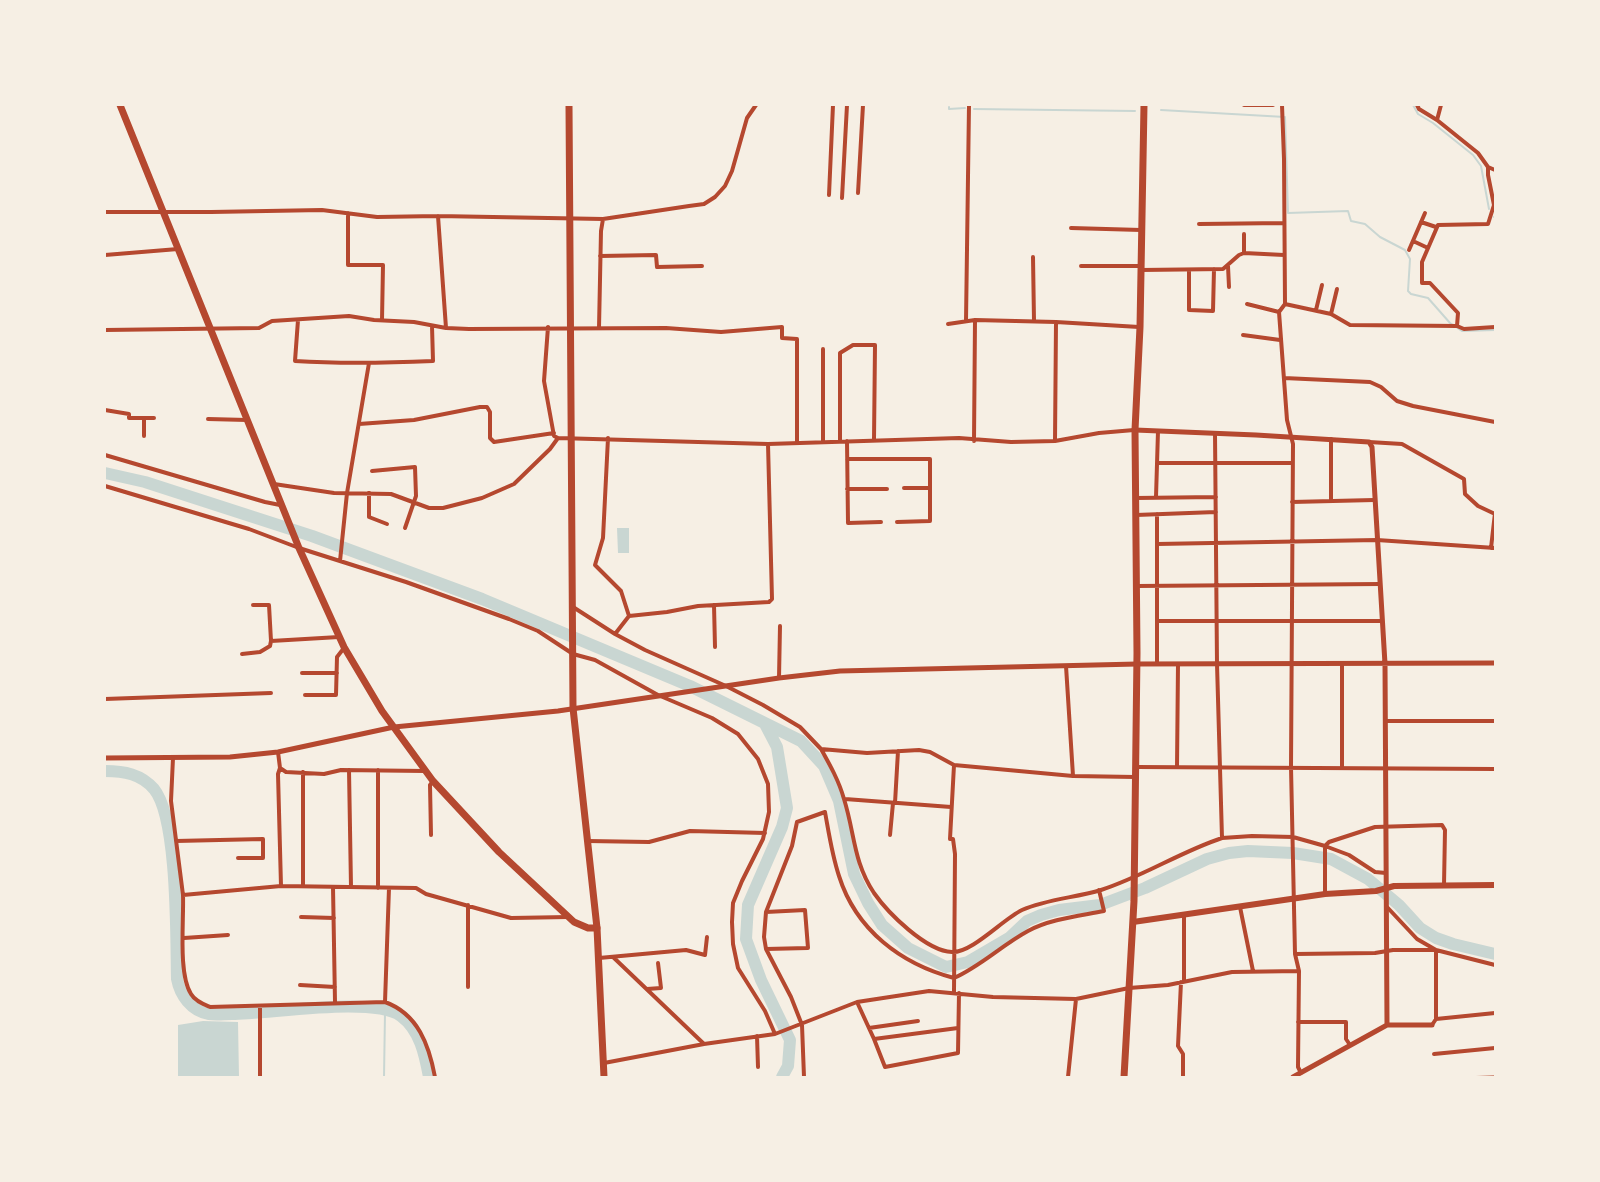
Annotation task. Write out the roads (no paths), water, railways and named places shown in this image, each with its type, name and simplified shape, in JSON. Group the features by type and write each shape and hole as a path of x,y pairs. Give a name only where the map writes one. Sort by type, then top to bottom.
{"main road":[{"path":"120,105 298,546 344,647 394,727 434,781 499,852 568,916 581,926 597,928"},
{"path":"569,105 573,708 597,928 604,1077"},
{"path":"1124,1077 1134,901 1137,664 1135,430 1140,327 1144,105"},
{"path":"1133,922 1325,894 1376,891 1394,886 1495,885"}],"street":[{"path":"105,212 164,213 301,209 377,217 603,219 704,204 715,197 725,186 747,118 756,105"},
{"path":"829,195 833,105"},
{"path":"842,198 847,105"},
{"path":"858,193 863,105"},
{"path":"966,321 969,105"},
{"path":"1244,105 1273,105"},
{"path":"1281,105 1284,159 1285,304 1279,312 1292,463 1291,766 1295,954 1299,971 1298,1068 1300,1073"},
{"path":"1417,105 1419,109 1437,120 1478,153 1488,167 1495,170"},
{"path":"1437,120 1441,105"},
{"path":"1457,326 1458,313 1430,283 1422,283 1422,262 1437,225 1488,224 1494,205 1488,167"},
{"path":"348,213 348,265 383,265 382,320"},
{"path":"1409,250 1425,213"},
{"path":"438,216 446,328"},
{"path":"599,328 603,219"},
{"path":"1421,222 1437,227"},
{"path":"1199,224 1284,223"},
{"path":"1071,228 1142,230"},
{"path":"1244,234 1244,254"},
{"path":"1413,241 1428,248"},
{"path":"105,255 179,249"},
{"path":"600,256 656,255 657,267 702,266"},
{"path":"1081,266 1223,269 1239,255 1284,255"},
{"path":"1033,257 1034,321"},
{"path":"1228,266 1229,287"},
{"path":"1189,270 1189,310 1213,311 1214,269"},
{"path":"1316,310 1322,285"},
{"path":"1331,314 1337,289"},
{"path":"1247,304 1279,312"},
{"path":"1285,304 1331,314 1350,325 1457,326 1464,329 1495,327"},
{"path":"105,330 259,328 272,321 349,316 414,322 446,328 677,328 686,331 721,332 782,327 782,338 797,339 797,443"},
{"path":"298,320 295,361 369,363 433,361 432,326"},
{"path":"974,441 975,320"},
{"path":"948,324 975,320 1140,327"},
{"path":"1055,441 1056,322"},
{"path":"548,327 544,381 554,433 558,438"},
{"path":"1244,335 1280,340"},
{"path":"840,441 840,353 853,345 875,345 874,440"},
{"path":"823,349 823,442"},
{"path":"340,561 347,493 369,363"},
{"path":"1284,378 1370,382 1381,387 1397,401 1495,422"},
{"path":"358,424 414,420 487,407 489,438 494,442 554,433"},
{"path":"105,410 129,414 129,418 154,418"},
{"path":"144,418 144,436"},
{"path":"208,418 247,420"},
{"path":"1156,497 1158,430"},
{"path":"558,438 768,444 959,438 974,441 1055,441 1108,432 1158,430 1402,444 1464,479 1465,494 1478,506 1495,514 1493,548 1377,540 1157,544"},
{"path":"1215,433 1216,622 1222,838"},
{"path":"273,484 334,493 391,494 429,508 443,508 499,492 514,484 550,449 558,438"},
{"path":"608,438 603,538 596,565 621,591 629,616"},
{"path":"1331,439 1331,501"},
{"path":"846,441 848,523 881,522"},
{"path":"1370,442 1385,664 1387,1025"},
{"path":"615,634 629,616 714,605 769,602 772,599 768,444"},
{"path":"105,455 284,508"},
{"path":"847,459 930,459 930,521 897,522"},
{"path":"1157,463 1292,463"},
{"path":"372,471 414,467 416,496 405,528"},
{"path":"105,486 249,529 518,623 573,652 595,660 660,695 712,718 738,734 758,759 768,784 770,812 765,833 734,903 733,944 738,968 776,1033"},
{"path":"904,488 930,488"},
{"path":"847,489 887,489"},
{"path":"369,493 369,517 387,524"},
{"path":"1135,498 1216,497"},
{"path":"1292,502 1374,500"},
{"path":"1136,515 1216,512"},
{"path":"1157,514 1157,664"},
{"path":"1136,585 1380,584"},
{"path":"242,654 260,652 270,646 269,605 253,604"},
{"path":"714,605 715,647"},
{"path":"572,608 645,650 724,686 800,727 821,749 835,774 844,799 856,856 875,894 901,923 943,950 954,953 984,937 1019,912 1036,904 1099,891 1134,879 1197,847 1222,838 1252,836 1293,839 1325,846 1349,855 1375,872 1386,875"},
{"path":"1157,621 1382,621"},
{"path":"779,678 780,626"},
{"path":"271,641 339,637"},
{"path":"304,695 336,695 337,657 344,647"},
{"path":"105,758 230,757 278,752 394,727 573,708 840,671 1137,664 1495,663"},
{"path":"1178,664 1178,767"},
{"path":"1342,664 1342,768"},
{"path":"1066,666 1073,776"},
{"path":"302,673 336,673"},
{"path":"105,699 271,693"},
{"path":"1385,721 1495,721"},
{"path":"821,749 867,753 930,752 954,765 1073,776 1136,777"},
{"path":"890,835 898,751"},
{"path":"278,752 281,886"},
{"path":"173,758 171,801 183,895 184,979 192,996 210,1007 385,1002 410,1017 423,1034 431,1054 435,1077"},
{"path":"857,1002 885,1067 958,1053 954,977 955,854 953,839 950,839 954,765"},
{"path":"1136,767 1291,766 1495,769"},
{"path":"280,768 286,771 324,774 378,770 426,771"},
{"path":"378,770 378,888"},
{"path":"349,771 351,887"},
{"path":"303,772 303,886"},
{"path":"431,835 430,785 434,781"},
{"path":"844,799 951,807"},
{"path":"804,1077 800,1025 791,998 766,950 764,937 765,912 792,846 797,822 825,812 839,877 849,901 863,922 886,946 911,963 954,977 1028,931 1044,924 1104,911 1099,891"},
{"path":"1325,894 1325,846 1329,842 1356,833 1386,826 1442,825 1445,830 1444,885"},
{"path":"588,841 649,842 690,831 765,833"},
{"path":"176,841 262,839 263,858 238,858"},
{"path":"183,895 281,886 416,888 426,894 511,918 568,916"},
{"path":"333,887 335,1002"},
{"path":"385,1002 388,888"},
{"path":"468,905 468,987"},
{"path":"1240,907 1253,971"},
{"path":"1386,907 1417,939 1436,950"},
{"path":"765,912 806,910 808,948 766,950"},
{"path":"1183,1077 1183,1054 1178,1046 1183,982 1184,915"},
{"path":"301,917 333,918"},
{"path":"184,938 228,935"},
{"path":"599,958 686,950 705,955 707,937"},
{"path":"1295,954 1436,950 1495,965"},
{"path":"1293,1077 1387,1025 1432,1025 1436,1019 1436,950"},
{"path":"613,957 704,1044"},
{"path":"647,989 661,988 658,963"},
{"path":"603,1063 776,1033 857,1002 929,991 993,997 1076,999 1129,988 1183,982 1232,972 1299,971"},
{"path":"300,985 335,987"},
{"path":"1068,1077 1076,999"},
{"path":"260,1007 260,1077"},
{"path":"1436,1019 1495,1013"},
{"path":"869,1028 918,1021"},
{"path":"1298,1022 1346,1022 1346,1039 1350,1045"},
{"path":"874,1040 958,1028"},
{"path":"757,1036 758,1067"},
{"path":"1434,1054 1495,1048"}],"waterway":[{"path":"1413,105 1418,114 1473,155 1481,166 1489,209"},
{"path":"949,107 949,109 965,108"},
{"path":"974,109 1135,111"},
{"path":"1161,110 1285,117 1288,213 1348,211 1351,221 1365,224 1380,237 1405,250 1410,259 1408,291 1411,294 1428,298 1450,323 1462,331 1495,330"},
{"path":"105,473 145,482 312,536 482,599 690,686 801,741 824,766 839,801 854,874 882,925 908,948 946,967 968,962 1009,938 1027,921 1041,915 1059,910 1100,905 1145,888 1207,859 1248,851 1293,853 1331,859 1368,879 1399,905 1420,928 1436,938 1495,954"},
{"path":"765,724 777,747 787,808 782,827 748,905 746,939 761,980 790,1040 788,1066 782,1077"},
{"path":"105,771 125,773 144,780 154,789 162,804 172,851 177,979 181,991 192,1006 209,1014 345,1007 387,1010 401,1016 413,1028 423,1052 429,1077"},
{"path":"384,1077 385,1013"}],"railway":[{"path":"1476,1077 1495,1076"}]}
